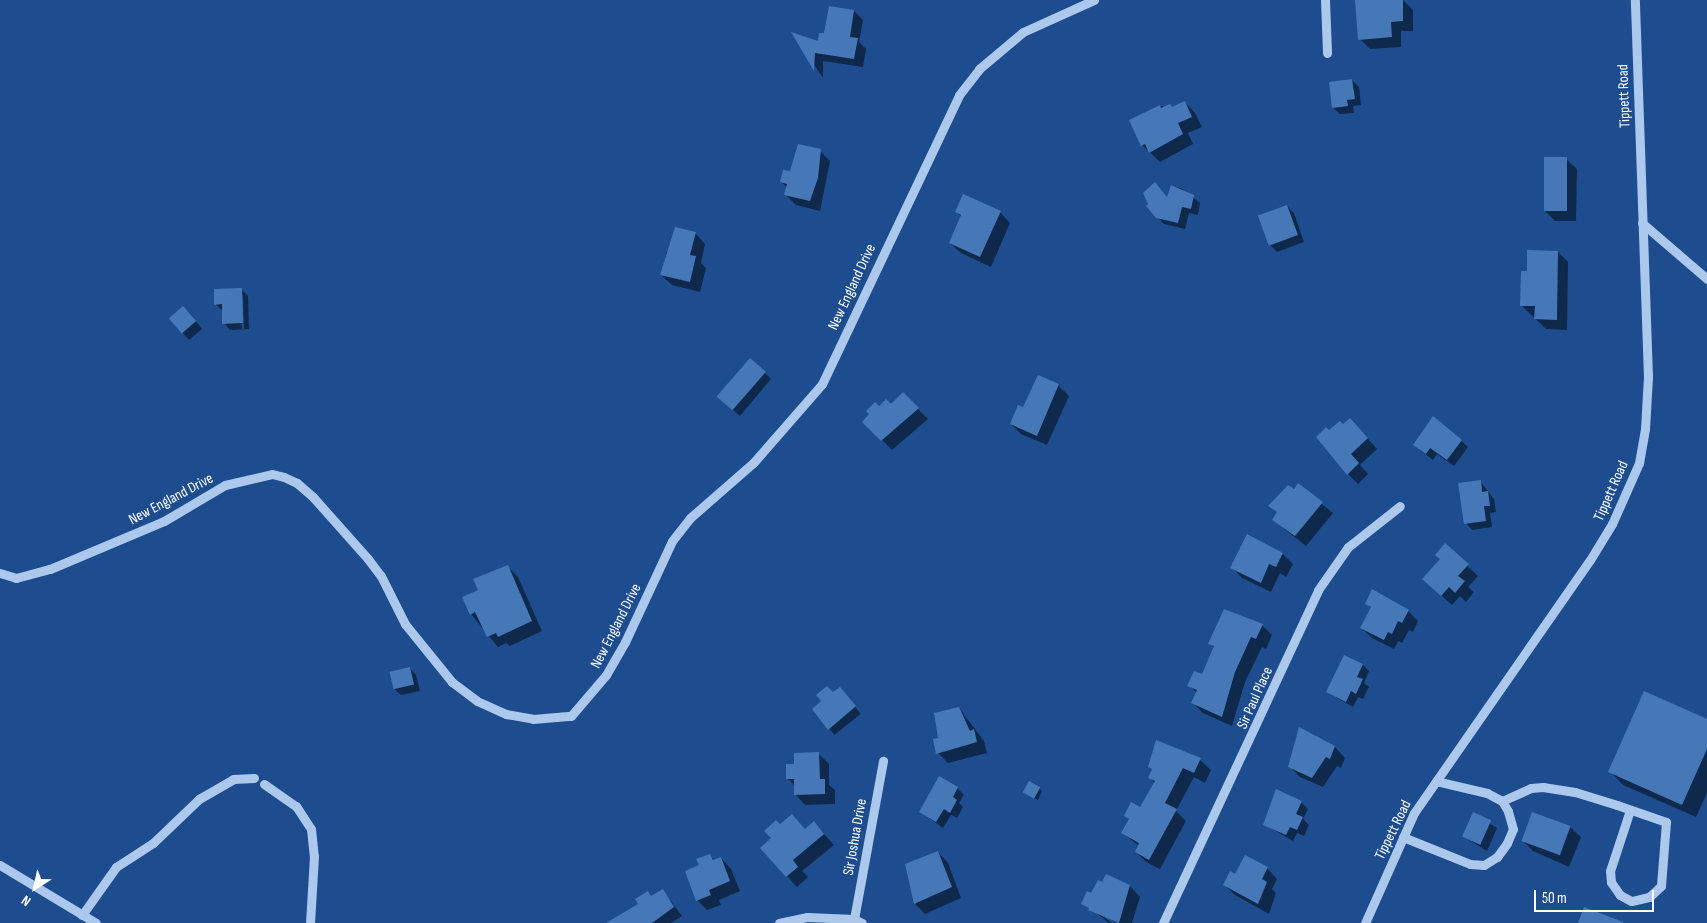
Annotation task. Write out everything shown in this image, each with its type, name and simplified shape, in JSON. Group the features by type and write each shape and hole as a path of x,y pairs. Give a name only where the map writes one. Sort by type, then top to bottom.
{"street":[{"name":"New England Drive","path":"0,572 16,578 50,569 164,521 225,485 272,474 284,476 298,483 313,497 368,559 381,576 405,624 452,682 477,701 506,714 533,719 571,716 606,675 637,619 672,541 690,518 754,462 822,384 959,95 979,69 1023,32 1094,0"},
{"path":"1325,0 1327,53"},
{"name":"Tippett Road","path":"1365,923 1414,813 1590,560 1612,524 1639,463 1645,429 1648,377 1635,0"},
{"path":"1642,223 1707,279"},
{"name":"Sir Paul Place","path":"1163,923 1318,590 1348,547 1400,506"},
{"name":"Sir Joshua Drive","path":"858,921 883,760"},
{"path":"82,914 116,867 153,844 198,799 233,779 254,778"},
{"path":"1403,837 1470,864 1484,865 1501,852 1513,829 1508,811 1502,801 1487,793 1436,781"},
{"path":"264,784 296,806 311,829 314,856 310,923"},
{"path":"1502,801 1531,788 1543,787 1575,792 1630,810 1666,822 1661,886 1649,896 1631,901 1620,895 1611,882 1610,871 1630,810"},
{"path":"0,865 96,923"},
{"path":"779,923 806,917 858,921"}],"building":[{"path":"1355,0 1403,0 1403,21 1391,22 1392,37 1358,40"},
{"path":"829,6 854,10 850,37 858,38 854,59 815,53 814,71 791,32 818,41 819,33 824,33"},
{"path":"1352,79 1355,99 1347,100 1348,106 1332,108 1329,82"},
{"path":"1185,101 1192,117 1178,123 1183,134 1149,153 1145,144 1141,146 1129,120 1160,105 1161,108 1170,104 1172,107"},
{"path":"798,144 821,149 818,178 810,201 784,195 787,184 780,182 783,170 790,171"},
{"path":"1544,157 1567,157 1567,211 1544,211"},
{"path":"1155,182 1167,197 1171,185 1194,195 1191,209 1182,207 1178,223 1156,218 1146,206 1148,204 1143,193"},
{"path":"963,194 1001,211 980,257 949,243 961,215 955,212"},
{"path":"1287,205 1298,235 1269,246 1258,216"},
{"path":"675,227 696,232 690,255 696,256 690,282 660,275"},
{"path":"1527,250 1558,251 1557,320 1534,319 1535,306 1520,306 1521,271 1527,271"},
{"path":"242,288 243,323 222,324 222,304 214,305 214,289"},
{"path":"183,306 196,321 182,334 169,318"},
{"path":"750,358 766,372 732,410 717,396"},
{"path":"1038,375 1059,384 1037,436 1010,424 1018,405 1023,407"},
{"path":"903,392 919,408 881,441 862,422 869,414 866,411 875,402 879,406 886,399 891,404"},
{"path":"1433,416 1462,440 1447,460 1430,448 1426,454 1413,445"},
{"path":"1350,418 1368,438 1351,454 1359,463 1347,475 1316,437 1326,427 1329,430 1340,421 1343,424"},
{"path":"1481,480 1482,492 1488,491 1490,506 1484,506 1486,521 1464,524 1458,483"},
{"path":"1298,483 1323,502 1295,536 1272,520 1277,512 1268,506 1288,485 1294,489"},
{"path":"1247,534 1283,553 1276,567 1269,564 1261,583 1230,568"},
{"path":"1445,543 1469,564 1458,576 1465,581 1455,593 1449,587 1441,596 1422,579 1440,559 1435,555"},
{"path":"508,565 532,621 498,637 496,633 487,637 475,612 470,615 462,597 478,590 473,579"},
{"path":"1372,589 1409,610 1402,623 1398,621 1392,634 1388,632 1384,640 1360,628 1371,607 1365,604"},
{"path":"1224,609 1263,624 1256,639 1251,637 1235,672 1222,717 1191,703 1197,690 1187,686 1194,671 1202,674 1214,646 1208,644"},
{"path":"1344,655 1363,664 1357,677 1363,679 1356,694 1351,691 1346,702 1326,692"},
{"path":"410,667 414,685 394,689 390,672"},
{"path":"827,686 833,692 840,687 856,706 828,730 812,709 821,701 816,695"},
{"path":"1644,691 1707,719 1707,749 1682,805 1608,772"},
{"path":"959,707 970,731 974,729 977,742 936,754 933,739 938,738 934,713"},
{"path":"1299,727 1335,746 1330,759 1326,757 1312,778 1288,767"},
{"path":"1156,740 1201,758 1194,773 1183,768 1165,803 1177,809 1149,860 1135,852 1139,843 1121,833 1129,819 1124,816 1131,802 1140,807 1155,781 1148,778 1152,769 1148,767"},
{"path":"819,752 820,779 825,779 825,794 794,795 794,779 786,779 786,764 794,764 794,753"},
{"path":"939,776 958,787 953,797 957,800 950,813 944,809 936,822 919,812"},
{"path":"1029,781 1040,787 1034,799 1023,792"},
{"path":"1276,789 1302,801 1296,814 1303,817 1297,830 1290,827 1286,835 1263,825"},
{"path":"1473,812 1491,820 1480,845 1462,837"},
{"path":"1532,812 1571,826 1560,855 1521,841"},
{"path":"792,814 805,829 814,821 824,834 793,860 798,867 786,877 760,848 771,838 764,831 776,820 780,824"},
{"path":"938,851 952,887 914,904 905,864"},
{"path":"710,854 713,860 721,857 730,881 709,890 711,895 696,901 685,871 699,865 696,859"},
{"path":"1245,855 1268,867 1262,879 1267,882 1258,904 1223,885 1230,871 1235,874"},
{"path":"1106,874 1130,885 1119,923 1088,910 1089,908 1081,904 1087,891 1091,893 1098,880 1102,882"},
{"path":"663,889 674,907 652,923 606,923 638,904 635,899 648,891 651,896"},
{"path":"1584,907 1623,922 1623,923 1578,923"}]}
